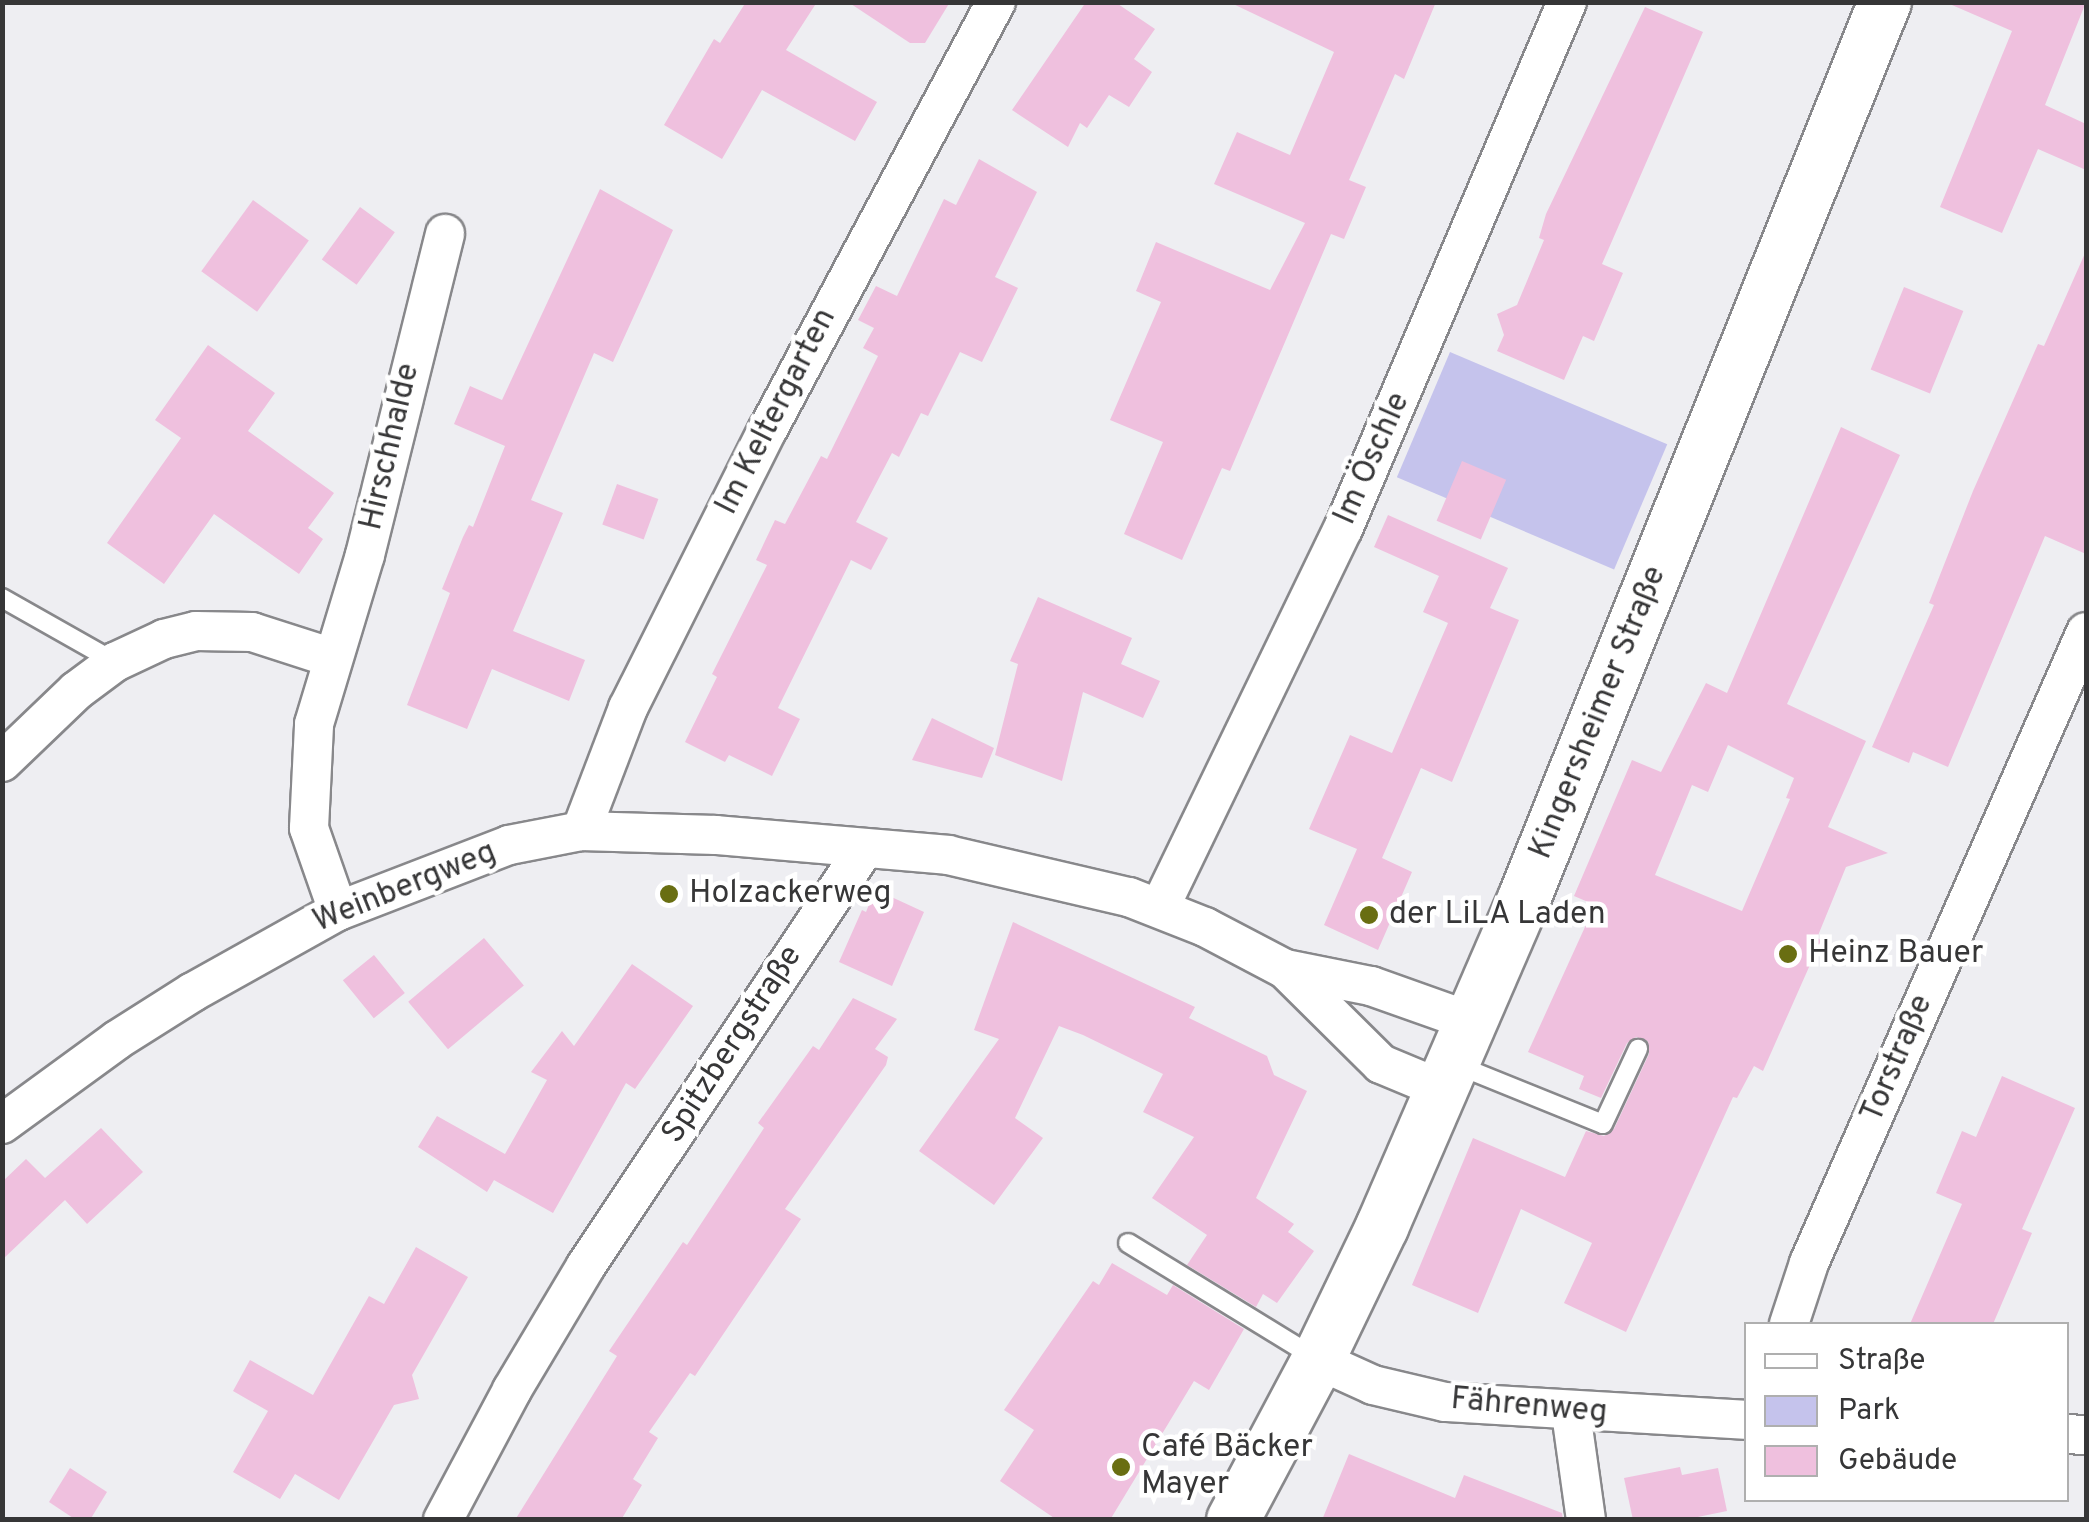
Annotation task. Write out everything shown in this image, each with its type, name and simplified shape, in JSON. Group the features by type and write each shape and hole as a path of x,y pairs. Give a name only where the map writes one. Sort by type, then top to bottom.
{"main road":[{"name":"Kingersheimer Straße","path":"1233,1520 1318,1360 1524,899 1885,2"}],"street":[{"name":"Im Keltergarten","path":"581,832 621,724 768,428 996,2"},
{"name":"Im Öschle","path":"1160,908 1342,528 1567,2"},
{"name":"Hirschhalde","path":"338,912 317,859 308,812 314,724 330,658 365,555 445,234"},
{"path":"2,762 76,691 114,662 164,638 225,630 252,632 330,658"},
{"name":"Torstraße","path":"1789,1322 1858,1149 2086,632"},
{"name":"Weinbergweg","path":"2,1124 117,1040 338,912 509,846 581,832 716,835 863,850"},
{"path":"863,850 967,858 1160,908 1285,969 1370,986 1454,1058"},
{"name":"Spitzbergstraße","path":"443,1520 512,1390 586,1266 863,850"},
{"path":"1285,969 1381,1064 1454,1058"},
{"name":"Fährenweg","path":"1318,1360 1373,1385 1446,1402 1571,1413 1744,1420"},
{"path":"1571,1413 1586,1520"}],"lane":[{"path":"2,598 114,662"},
{"path":"1454,1058 1603,1124 1638,1048"},
{"path":"1128,1243 1318,1360"}],"green space":[{"path":"1450,352 1667,444 1614,569 1397,477"}],"building":[{"path":"746,2 817,2 786,50 877,102 855,141 762,90 722,159 664,125 714,39 720,43"},
{"path":"848,2 950,2 925,43 910,43"},
{"path":"1086,2 1115,2 1155,29 1134,59 1152,72 1129,107 1109,95 1087,128 1080,123 1068,147 1012,110"},
{"path":"1229,2 1436,2 1404,79 1395,74 1349,180 1366,187 1344,239 1331,234 1230,471 1222,468 1182,560 1124,534 1163,442 1110,420 1161,302 1136,291 1156,242 1270,290 1305,223 1214,184 1237,132 1290,155 1334,52"},
{"path":"1945,2 2086,2 2045,105 2086,124 2086,170 2038,149 2002,233 1940,207 2012,31"},
{"path":"1645,7 1703,32 1602,264 1623,273 1594,341 1583,336 1564,380 1497,351 1504,335 1497,314 1517,305 1544,240 1539,238 1546,214"},
{"path":"979,159 1037,192 995,277 1018,288 982,362 960,352 928,416 921,413 899,457 892,453 856,522 888,538 871,570 851,560 778,708 800,719 772,776 729,755 725,762 685,742 717,677 712,674 767,565 756,560 775,520 785,524 821,456 827,459 878,356 863,348 874,328 858,320 876,286 897,296 944,199 956,205"},
{"path":"600,189 673,230 613,362 594,353 531,500 563,513 513,631 585,660 569,701 492,669 467,729 407,705 450,593 442,589 469,525 473,527 505,446 454,424 470,386 502,400"},
{"path":"253,200 309,241 257,312 201,271"},
{"path":"360,207 395,232 357,285 322,260"},
{"path":"2086,251 2086,554 2045,536 1948,767 1913,752 1909,763 1872,747 1934,605 1929,603 1973,491 2038,344 2044,346"},
{"path":"1904,287 1963,311 1930,393 1871,370"},
{"path":"208,345 275,393 248,431 334,493 308,528 323,539 299,574 214,514 164,584 107,543 181,438 155,420"},
{"path":"1841,427 1900,455 1787,704 1866,741 1828,827 1888,853 1846,867 1817,938 1821,940 1763,1071 1754,1066 1737,1098 1733,1097 1626,1332 1564,1303 1592,1243 1521,1209 1478,1313 1412,1285 1473,1138 1565,1177 1586,1131 1604,1136 1614,1129 1649,1054 1648,1041 1636,1037 1627,1043 1601,1098 1579,1089 1584,1076 1528,1052 1595,905 1574,896 1632,760 1661,772 1706,683 1727,693","holes":["1728,745 1794,778 1786,798 1790,799 1742,911 1655,875 1692,785 1708,792"]},
{"path":"1462,461 1506,480 1481,540 1437,521"},
{"path":"617,484 658,499 644,539 602,524"},
{"path":"1388,515 1508,568 1490,608 1519,620 1452,782 1421,768 1382,858 1412,872 1378,950 1324,925 1357,849 1309,829 1350,735 1392,753 1448,623 1423,612 1439,576 1374,547"},
{"path":"1038,597 1132,638 1121,664 1160,681 1143,718 1083,692 1062,781 995,755 1018,664 1010,661"},
{"path":"932,718 994,748 982,778 912,760"},
{"path":"885,894 924,912 892,986 839,962 862,910 866,912 870,902 878,906"},
{"path":"1013,922 1195,1007 1189,1018 1267,1056 1274,1075 1307,1091 1256,1198 1294,1224 1288,1232 1314,1251 1277,1303 1263,1294 1256,1307 1187,1265 1207,1235 1152,1198 1194,1137 1143,1112 1163,1074 1083,1035 1059,1026 1015,1118 1043,1138 994,1205 919,1151 999,1039 974,1030"},
{"path":"484,938 524,985 448,1049 408,1002"},
{"path":"374,955 405,993 374,1018 343,980"},
{"path":"632,964 693,1006 635,1089 626,1083 553,1213 494,1180 487,1192 418,1147 437,1116 505,1154 547,1080 531,1072 562,1031 574,1046"},
{"path":"853,998 897,1019 875,1049 888,1057 886,1065 785,1209 801,1219 695,1376 690,1373 649,1432 658,1438 633,1479 642,1485 621,1520 515,1520 617,1356 609,1351 683,1242 687,1245 764,1128 758,1123 813,1046 819,1050"},
{"path":"2002,1076 2075,1108 2022,1229 2032,1233 1994,1322 1911,1322 1962,1204 1936,1193 1962,1131 1976,1137"},
{"path":"101,1128 143,1172 87,1224 65,1200 2,1260 2,1182 26,1159 45,1178"},
{"path":"416,1247 468,1277 412,1375 419,1399 394,1405 339,1500 295,1474 280,1499 233,1472 268,1411 233,1391 250,1360 313,1395 369,1296 384,1304"},
{"path":"1112,1263 1167,1295 1173,1285 1244,1329 1209,1390 1194,1381 1110,1520 1057,1520 1000,1481 1034,1430 1004,1410 1093,1281 1099,1285"},
{"path":"1349,1454 1455,1498 1464,1475 1562,1513 1563,1520 1322,1520"},
{"path":"1680,1467 1682,1475 1718,1468 1727,1511 1683,1520 1633,1520 1624,1478"},
{"path":"70,1468 107,1492 90,1520 76,1520 49,1502"}],"place":[{"name":"Holzackerweg","path":"669,894"},
{"name":"der LiLA Laden","path":"1369,915"},
{"name":"Heinz Bauer","path":"1788,954"},
{"name":"Café Bäcker Mayer","path":"1121,1467"}]}
